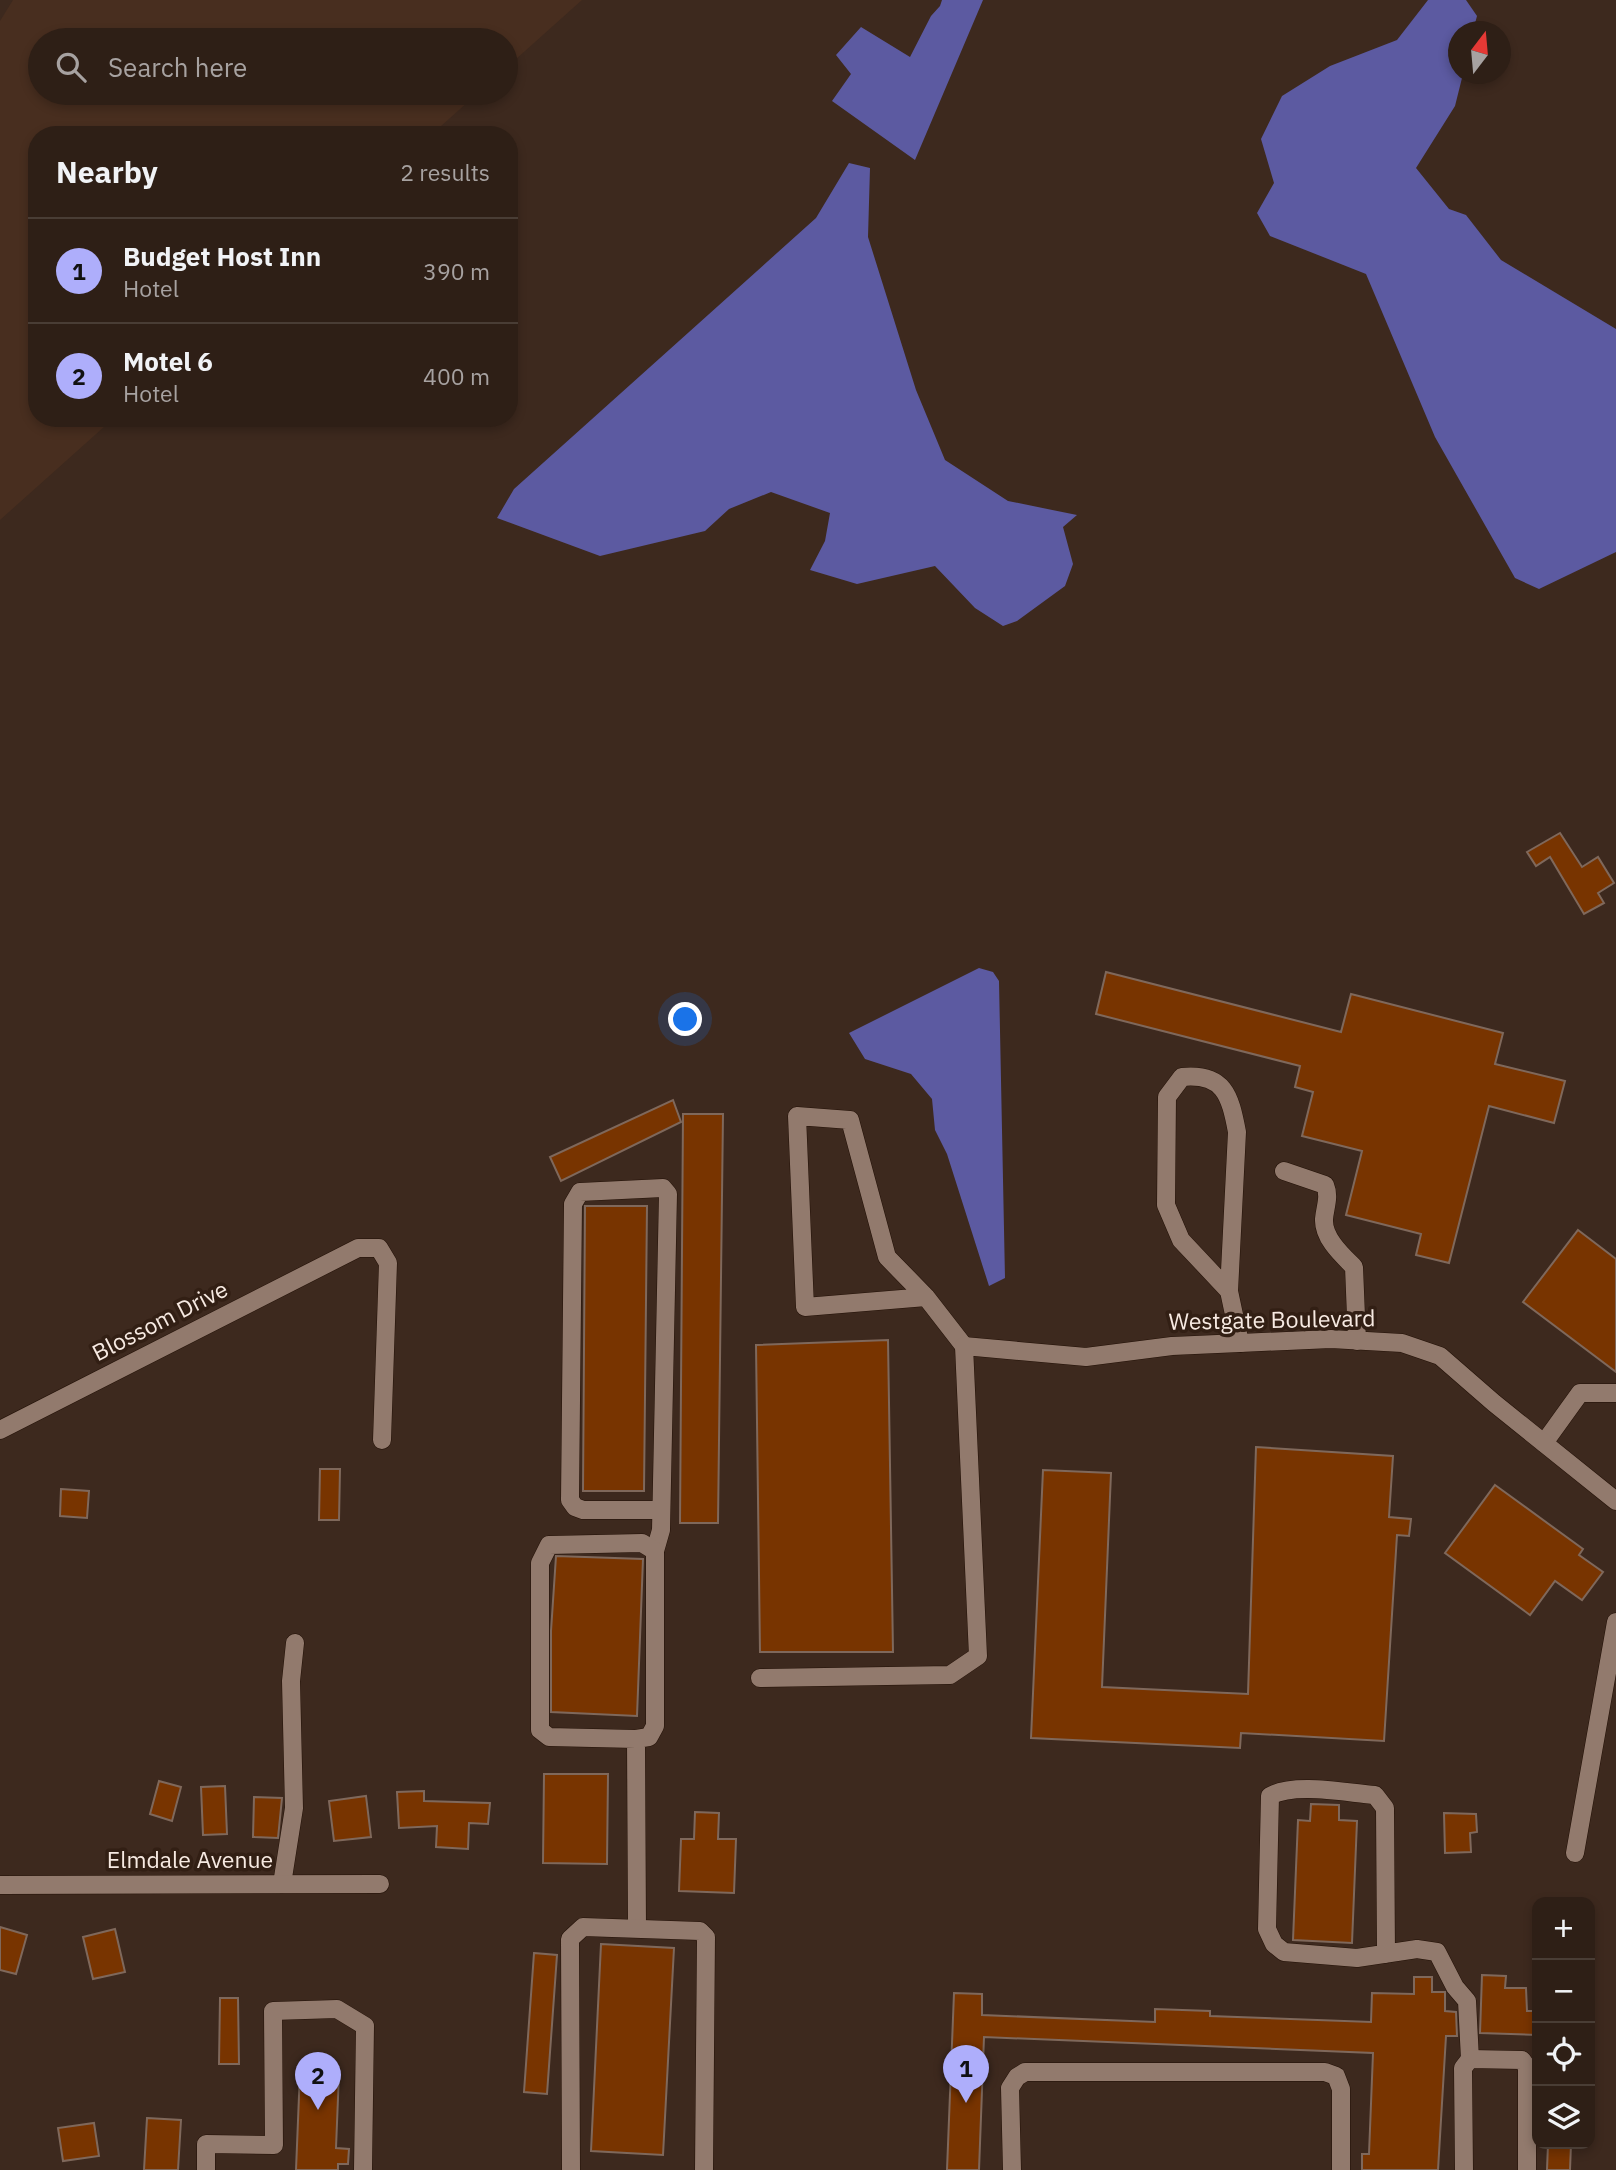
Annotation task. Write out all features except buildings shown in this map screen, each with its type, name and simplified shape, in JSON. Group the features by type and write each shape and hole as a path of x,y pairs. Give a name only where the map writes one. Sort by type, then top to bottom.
{"street":[{"path":"1229,1291 1181,1240 1166,1205 1167,1097 1182,1077 1202,1075 1224,1089 1233,1108 1237,1132 1229,1291 1240,1343"},
{"path":"760,1678 950,1675 978,1656 964,1346 926,1297 887,1257 850,1120 797,1116 805,1307 926,1297"},
{"path":"1283,1171 1325,1185 1328,1193 1324,1223 1338,1251 1354,1267 1357,1340"},
{"path":"655,1551 642,1543 549,1545 540,1563 540,1730 549,1737 636,1739 649,1737 655,1726 655,1551 661,1530 662,1510 668,1194 663,1188 580,1192 573,1204 570,1500 575,1507 583,1510 662,1510"},
{"name":"Blossom Drive","path":"0,1430 358,1248 379,1248 388,1263 382,1440"},
{"name":"Westgate Boulevard","path":"964,1346 1086,1357 1172,1346 1331,1339 1402,1343 1440,1356 1616,1501"},
{"path":"1544,1443 1580,1393 1616,1393"},
{"path":"1575,1853 1616,1622"},
{"path":"282,1884 294,1808 291,1681 295,1643"},
{"path":"636,1739 637,1927"},
{"path":"1386,1954 1385,1808 1375,1795 1300,1789 1277,1792 1270,1796 1267,1929 1274,1944 1284,1952 1357,1958 1386,1954 1417,1949 1437,1952 1455,1987 1467,2001 1470,2059 1463,2068 1464,2170"},
{"name":"Elmdale Avenue","path":"0,1885 380,1884"},
{"path":"571,2170 570,1939 583,1927 700,1931 706,1937 704,2170"},
{"path":"206,2170 206,2144 275,2145 273,2011 337,2009 365,2026 363,2170"},
{"path":"1470,2059 1522,2060 1527,2067 1527,2170"},
{"path":"1012,2170 1010,2088 1017,2077 1025,2072 1325,2072 1336,2076 1341,2089 1341,2170"}],"shaded area":[{"path":"13,0 582,0 518,57 518,28 28,28 28,105 465,105 441,126 28,126 28,427 104,427 0,520 0,21"},
{"path":"942,0 983,0 915,160 832,101 851,74 836,55 861,27 910,57"},
{"path":"1428,0 1466,0 1477,16 1476,21 1448,21 1448,84 1460,84 1455,106 1416,168 1449,209 1466,215 1501,260 1616,329 1616,552 1539,589 1515,578 1435,437 1366,274 1270,236 1257,213 1274,183 1261,139 1282,96 1330,66 1397,40"},
{"path":"849,163 870,168 868,237 916,390 945,460 1008,501 1077,515 1063,527 1073,564 1065,586 1017,621 1003,626 975,608 935,566 857,584 810,570 825,541 830,513 771,492 729,509 705,531 600,556 497,518 514,489 816,218"},
{"path":"979,968 993,972 999,981 1005,1278 989,1286 947,1154 935,1130 932,1099 911,1074 865,1059 849,1033"}],"place":[{"name":"Budget Host Inn","path":"966,2103"},
{"name":"Motel 6","path":"318,2110"}]}
